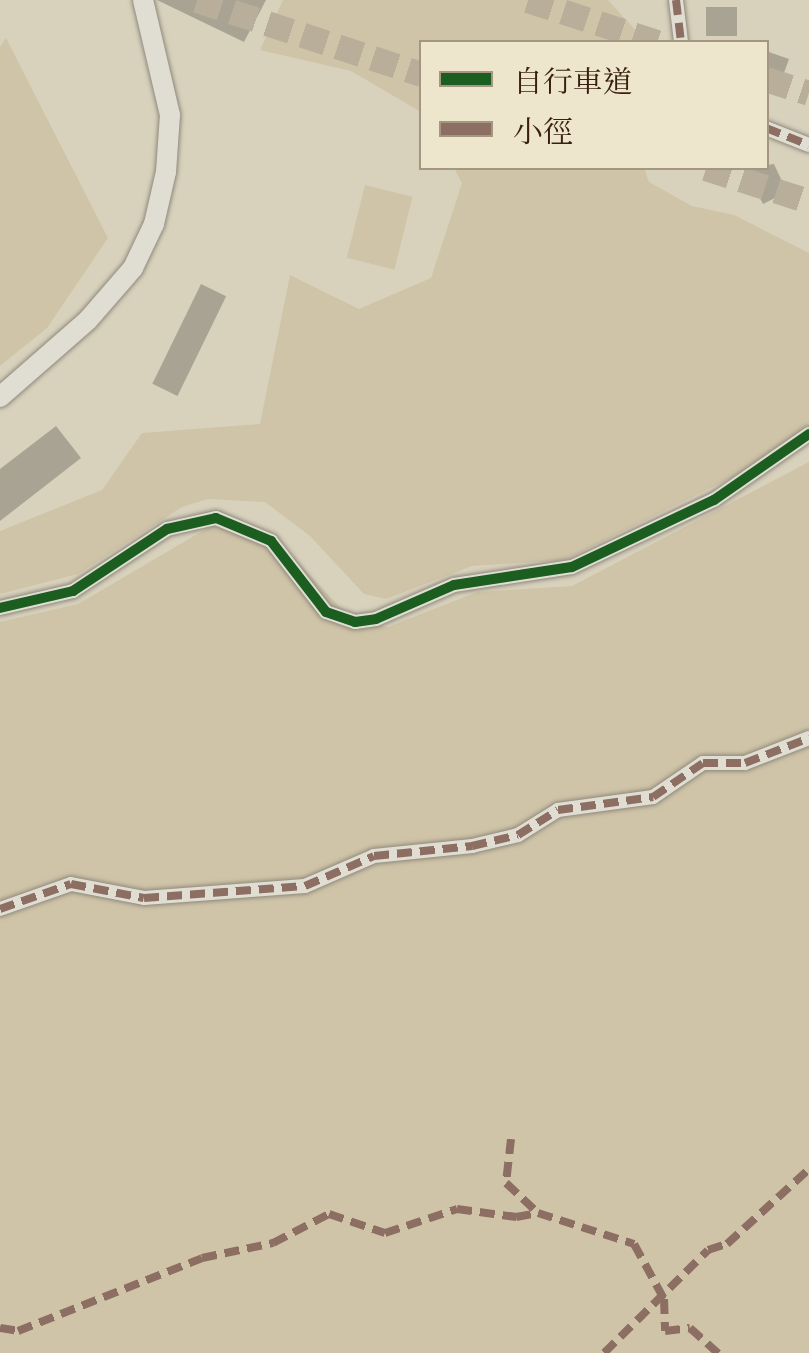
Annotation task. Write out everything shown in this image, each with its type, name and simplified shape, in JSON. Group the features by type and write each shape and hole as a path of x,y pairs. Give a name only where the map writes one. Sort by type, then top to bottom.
{"main road":[{"path":"0,397 88,320 132,268 154,224 170,115 143,0"}],"street":[{"path":"676,0 681,40"},
{"path":"769,129 809,145"},
{"path":"0,608 73,591 167,529 216,518 271,540 326,612 355,622 376,619 454,585 572,567 714,500 809,434"},
{"path":"0,909 78,884 144,898 305,886 374,856 472,846 518,835 558,810 653,797 703,763 744,764 809,738"}],"shaded area":[{"path":"283,0 608,0 640,35 636,40 419,40 419,111 351,71 260,50"},
{"path":"6,38 108,238 47,328 0,366 0,47"},
{"path":"455,170 645,170 649,182 692,206 734,215 809,253 809,427 741,473 565,560 472,566 386,599 364,594 310,536 265,502 208,499 182,507 78,574 0,594 0,531 102,490 142,433 260,424 290,275 359,309 431,278 462,183"},
{"path":"365,185 413,197 394,270 347,258"},
{"path":"809,462 809,1353 0,1353 0,622 78,604 211,526 255,529 291,555 351,619 388,627 477,592 572,586"}],"building":[{"path":"157,0 266,0 244,42"},
{"path":"706,7 737,7 737,36 706,36"},
{"path":"769,52 789,59 780,84 769,80"},
{"path":"774,164 787,192 763,204 746,170 769,170 769,165"},
{"path":"201,284 226,296 178,396 152,384"},
{"path":"56,426 81,458 0,521 0,469"}],"tunnel":[{"path":"197,0 419,73"},
{"path":"528,0 651,40"},
{"path":"769,80 809,93"},
{"path":"712,170 809,201"}],"marked path":[{"path":"676,0 681,40"},
{"path":"769,129 809,145"},
{"path":"0,909 71,884 144,898 305,886 374,856 472,846 518,835 558,810 653,797 703,763 745,763 809,738"},
{"path":"511,1139 506,1183 538,1213"},
{"path":"604,1353 708,1250 727,1244 809,1169"},
{"path":"0,1328 18,1331 202,1258 273,1243 329,1214 385,1233 457,1209 516,1217 538,1213 634,1244 664,1299 665,1331 690,1328 718,1353"}],"cycle path":[{"path":"0,608 73,591 167,529 216,518 271,541 326,612 355,622 376,619 454,585 572,567 714,500 809,434"}]}
